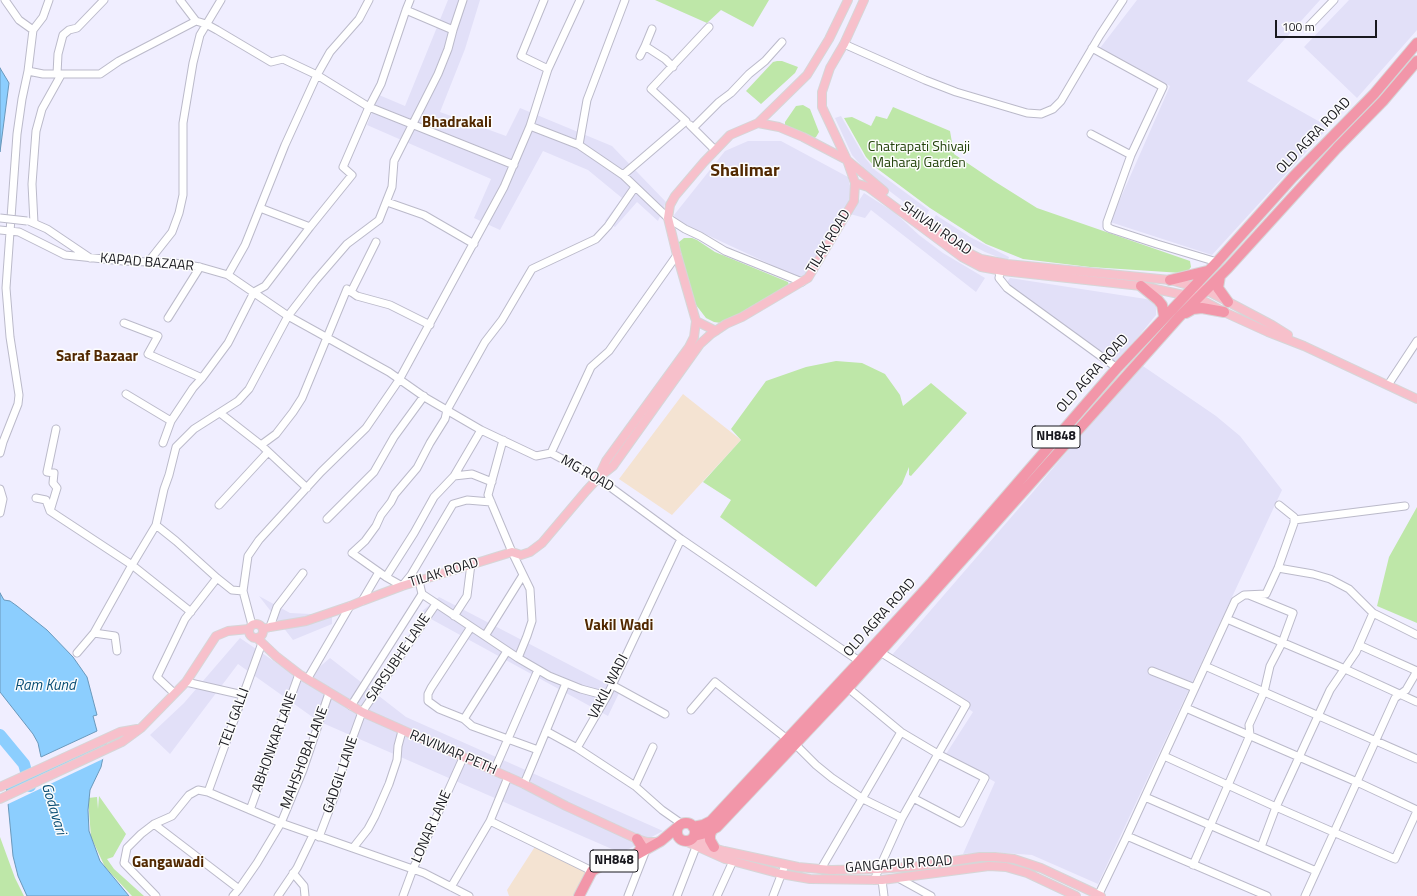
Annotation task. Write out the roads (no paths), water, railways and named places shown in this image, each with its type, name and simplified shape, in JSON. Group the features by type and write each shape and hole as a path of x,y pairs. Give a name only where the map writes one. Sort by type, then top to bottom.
{"highway":[{"name":"OLD AGRA ROAD","path":"694,831 706,833 717,827 791,742 864,664 932,582 1117,368 1164,316 1217,262 1293,177 1374,94 1417,43"},
{"name":"OLD AGRA ROAD","path":"694,831 710,821 848,688 864,664 880,652 1179,317 1220,276 1337,148 1383,101 1417,61"},
{"path":"1170,280 1208,271"},
{"path":"1220,276 1218,288 1228,302"},
{"path":"1141,286 1162,305 1164,316"},
{"path":"1179,317 1197,308 1224,312"},
{"path":"685,841 678,836 677,830 681,825 688,823 694,831"},
{"name":"NH848","path":"579,896 592,871 604,864 636,855 646,850 661,841 681,825"},
{"path":"712,830 710,840 714,848"},
{"name":"NH848","path":"661,841 690,840 694,831"},
{"path":"636,855 642,847 637,839"}],"main road":[{"name":"TILAK ROAD","path":"598,478 606,461 694,338 696,321 668,218 670,205 675,196 730,135 758,123 807,74 829,39 848,0"},
{"name":"TILAK ROAD","path":"266,628 306,621 402,586 512,552 521,555 530,552 542,543 598,478 613,466 700,344 711,334 726,324 742,317 808,278 854,201 855,183 847,160 822,107 822,92 830,68 844,44 864,0"},
{"name":"SHIVAJI ROAD","path":"758,123 779,127 803,137 847,160 876,185 964,250 981,259 1001,267 1141,286 1198,298 1224,312 1268,332 1304,346"},
{"name":"SHIVAJI ROAD","path":"855,183 863,184 874,191 962,257 982,267 1001,267 1170,280 1206,290 1272,325 1304,346"},
{"path":"696,321 716,331"},
{"path":"1304,346 1417,399"},
{"path":"0,799 122,742 141,728 186,682 216,636 228,631 259,624 266,628 260,640"},
{"name":"RAVIWAR PETH","path":"251,627 251,636 260,640 277,657 299,674 308,678 362,712 524,784 566,806 637,839 646,842 661,841"},
{"path":"0,787 120,732 141,728"},
{"name":"GANGAPUR ROAD","path":"694,831 714,848 785,865 820,869 878,869 919,866 980,857 1002,858 1041,868 1099,896"},
{"name":"GANGAPUR ROAD","path":"685,841 696,847 733,861 810,880 900,879 989,866 1006,867 1027,873 1076,896"}],"street":[{"path":"5,0 18,20 33,30"},
{"path":"0,453 18,404 19,395 10,337 6,288 17,134 28,72 33,30 43,17 48,0"},
{"path":"0,218 31,222 36,131 42,109 59,75 58,54 63,35 69,30 77,28 104,0"},
{"path":"180,0 196,21 206,24 272,62 283,59 317,75 369,107 514,165"},
{"path":"149,261 172,232 179,214 183,195 183,122 198,42 206,24 221,0"},
{"path":"228,275 246,246 285,145 317,75 330,52 359,19 369,0"},
{"path":"163,443 171,421 193,388 228,343 254,292 265,286 352,175 344,167 369,107 382,84 410,0"},
{"path":"77,653 94,633 156,525 176,447 194,429 238,401 249,389 288,316 315,281 347,244 378,220 387,202 392,187 394,161 438,74 448,49 463,0"},
{"path":"544,0 521,56 548,69"},
{"path":"251,627 243,591 248,556 252,548 321,472 366,428 400,380 474,244 514,165 530,126 548,69 580,0"},
{"path":"580,145 587,100 625,0"},
{"path":"844,44 956,92 1028,113 1041,114 1053,109 1061,101 1092,48 1123,0"},
{"path":"1308,27 1334,0"},
{"path":"406,10 453,30"},
{"path":"28,72 59,75 100,74 119,61 196,21"},
{"path":"709,27 651,89 686,120 715,150"},
{"path":"640,56 646,46 652,29"},
{"path":"693,128 749,74 765,61 782,42"},
{"path":"646,46 665,59 673,67"},
{"path":"1092,48 1163,87 1131,155 1107,222 1107,227 1150,242 1217,262"},
{"path":"623,175 686,120"},
{"path":"530,126 580,145 623,175 668,218 685,229 725,251 802,282"},
{"path":"1091,134 1131,155"},
{"path":"491,502 466,500 453,504 411,575 402,586 386,577 352,553 365,541 376,526 381,515 395,494 417,468 445,419 448,410 485,342 502,320 532,269 596,239 608,226 636,187"},
{"path":"387,202 424,215 474,244"},
{"path":"260,208 310,227"},
{"name":"KAPAD BAZAAR","path":"31,222 41,226 64,240 90,258 174,263 200,267 228,275 288,316"},
{"path":"0,230 18,232 65,255 90,258"},
{"path":"351,292 376,242"},
{"path":"550,453 591,367 609,351 677,255"},
{"path":"168,318 200,267"},
{"path":"1001,267 999,278 1007,288 1117,368"},
{"path":"261,445 276,434 302,398 347,289 357,296 390,305 430,325"},
{"name":"MG ROAD","path":"288,316 389,372 424,396 481,430 536,456 550,453 598,478 681,539 864,664"},
{"path":"124,323 158,336 148,354 202,378"},
{"path":"1388,385 1417,340"},
{"path":"126,394 171,421"},
{"path":"327,519 374,472 394,437 424,396"},
{"path":"220,413 261,445 307,488"},
{"path":"50,510 57,488 53,483 54,474 48,472 56,429"},
{"path":"386,577 434,498 454,476 481,430"},
{"path":"503,440 488,495 512,552 530,589 532,621 518,658"},
{"path":"219,505 268,452"},
{"path":"454,476 472,474 492,482"},
{"path":"0,489 3,499 0,513"},
{"path":"36,498 46,500 50,510 132,565 191,612"},
{"path":"1099,896 1235,601 1247,594 1266,594 1278,568 1292,531 1294,520 1294,517 1279,505"},
{"path":"1294,520 1405,506"},
{"path":"156,525 232,590 243,591"},
{"name":"VAKIL WADI","path":"577,748 607,696 681,539"},
{"path":"454,616 467,596 471,564"},
{"path":"1278,568 1313,574 1330,579 1349,589 1373,613 1417,635"},
{"path":"362,601 379,572"},
{"path":"266,628 277,608 303,573"},
{"path":"485,636 523,575"},
{"path":"174,693 157,677 185,620 217,578"},
{"path":"419,581 422,594 507,652 538,670 581,690 607,696"},
{"path":"351,706 422,594"},
{"path":"1193,864 1250,735 1249,725 1264,692 1270,666 1282,643 1294,613 1247,594"},
{"name":"SARSUBHE LANE","path":"362,712 436,604"},
{"path":"308,678 350,606"},
{"path":"1261,847 1276,807 1318,715 1330,690 1345,670 1360,645 1373,613"},
{"path":"1227,619 1417,702"},
{"path":"471,627 431,688 428,694 428,701 439,709 464,719 472,726 538,750"},
{"path":"94,633 115,636 117,651"},
{"name":"TELI GALLI","path":"208,792 243,695 260,640"},
{"path":"1305,896 1395,698 1406,690 1417,671 1360,645"},
{"path":"464,719 507,652"},
{"path":"880,652 966,705 902,818 878,869 878,880 884,896"},
{"path":"1205,666 1417,759"},
{"path":"494,771 538,670"},
{"path":"1152,670 1195,688"},
{"name":"ABHONKAR LANE","path":"250,810 299,674"},
{"path":"186,682 243,695"},
{"path":"691,710 715,682 791,742 832,778 863,799 902,818"},
{"path":"524,784 566,683"},
{"path":"612,685 665,714"},
{"path":"848,688 901,732 938,754 985,778 961,823 913,798"},
{"name":"MAHSHOBA LANE","path":"233,896 257,863 281,823 303,770 330,693"},
{"path":"1164,756 1395,859 1417,810 1357,782 1186,708"},
{"name":"GADGIL LANE","path":"278,896 316,836 335,795 346,756 362,712"},
{"path":"353,848 368,829 387,790 397,760 398,746 402,731"},
{"path":"546,731 577,748 635,786 681,825"},
{"path":"820,869 863,799 901,732"},
{"path":"635,786 653,747"},
{"name":"LONAR LANE","path":"403,896 413,869 463,758"},
{"path":"451,887 490,821 508,777"},
{"path":"156,896 124,863 127,848 154,824 172,816 189,795 198,790 208,792 316,836 424,873 469,896"},
{"path":"1145,797 1316,871"},
{"path":"490,821 592,871"},
{"path":"154,824 239,889"},
{"path":"1127,836 1267,896"},
{"path":"677,896 696,847"},
{"path":"628,896 646,850"},
{"path":"717,896 733,861"},
{"path":"773,896 785,865"},
{"path":"293,873 304,886 305,896"},
{"path":"900,879 931,896"}],"water":[{"path":"0,68 9,83 0,152"},
{"name":"Ram Kund","path":"0,593 4,600 10,601 47,630 73,657 87,677 97,715 93,716 97,731 41,757 38,743 33,734 0,692"},
{"path":"108,734 101,767 90,790 88,810 89,831 100,861 129,896 27,896 18,876 13,856 6,782"}],"waterway":[{"name":"Godavari","path":"0,735 24,764 30,786"}],"district":[{"name":"Bhadrakali","path":"457,123"},
{"name":"Shalimar","path":"745,172"},
{"name":"Saraf Bazaar","path":"97,357"},
{"name":"Vakil Wadi","path":"619,626"},
{"name":"Gangawadi","path":"168,863"}],"park label":[{"name":"Chatrapati Shivaji Maharaj Garden","path":"919,156"}]}
